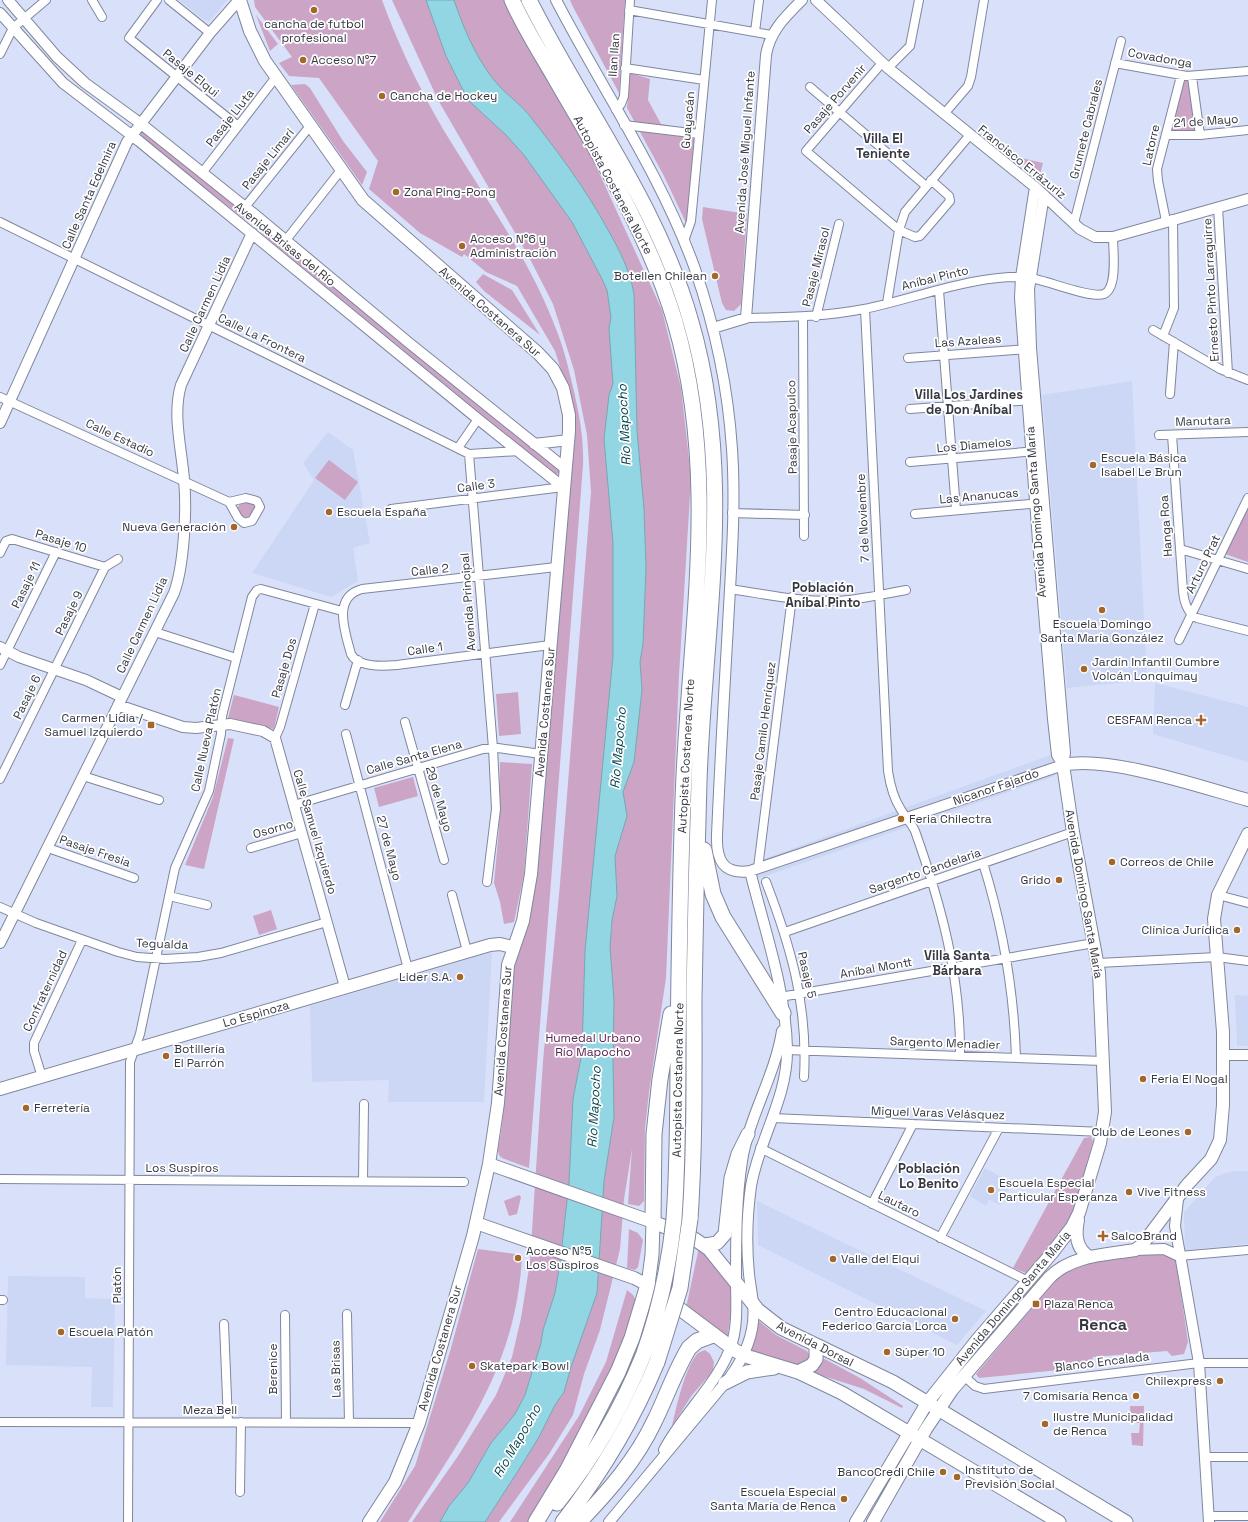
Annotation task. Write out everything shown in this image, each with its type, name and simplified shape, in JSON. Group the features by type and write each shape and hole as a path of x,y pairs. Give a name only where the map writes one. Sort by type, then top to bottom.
{"highway":[{"name":"Autopista Costanera Norte","path":"512,0 643,238 660,276 675,321 692,396 698,453 700,502 697,578 684,775 679,957 676,1189 672,1234 666,1275 657,1314 643,1356 626,1395 600,1444 573,1483 542,1522"},
{"name":"Autopista Costanera Norte","path":"530,0 635,186 656,227 672,265 685,302 702,365 713,441 716,507 698,805 692,1190 689,1233 682,1276 673,1313 657,1362 641,1399 620,1440 587,1490 563,1522"},
{"path":"698,805 704,855 716,902 727,924 783,1015"},
{"path":"647,1220 660,1079 679,957"},
{"path":"536,1522 567,1471 618,1372 632,1338 648,1285"},
{"path":"580,1522 620,1476 640,1447 654,1423 689,1348 699,1340 713,1335"}],"main road":[{"name":"Avenida Costanera Sur","path":"239,0 254,41 276,77 341,170 370,207 546,361 558,378 565,395 569,419 569,440 563,487 542,754 529,894 523,921 512,948 508,965 498,1103 489,1164 476,1223 419,1423 395,1482 368,1522"},
{"name":"Nicanor Fajardo","path":"1063,765 1082,762 1131,770 1248,800"},
{"name":"Avenida Domingo Santa María","path":"856,1522 927,1402 1063,1240 1079,1213 1103,1132 1103,1061 1098,963 1073,832 1063,765"},
{"path":"1135,1250 1147,1240 1179,1195 1211,1159 1218,1146 1222,1122 1224,1055 1214,928 1218,895 1248,834"},
{"name":"Lo Espinoza","path":"0,1089 495,944 512,948"},
{"path":"705,1245 717,1243 725,1234 731,1178 738,1154 748,1134"},
{"name":"Avenida Dorsal","path":"489,1164 684,1233 705,1245 716,1256 758,1310 781,1328 886,1379 927,1402 1126,1522"},
{"path":"1079,1213 1077,1239 1080,1248 1090,1257"},
{"path":"647,1220 652,1255 648,1285"},
{"path":"476,1223 634,1278 648,1285 730,1347 744,1355 798,1372 842,1393 1059,1522"},
{"name":"Avenida Domingo Santa María","path":"873,1522 939,1410 964,1376 1056,1271 1070,1262 1090,1257 1135,1250"},
{"path":"798,1372 812,1365 816,1359 816,1345"},
{"path":"725,1383 747,1372 782,1367"}],"street":[{"name":"Avenida Brisas del Río","path":"8,0 70,70 85,83 140,123 245,207 566,469"},
{"path":"0,54 13,28 46,0"},
{"path":"92,0 102,16"},
{"name":"Pasaje Elqui","path":"157,0 129,38 238,126"},
{"path":"169,0 210,33"},
{"name":"Calle Santa Edelmira","path":"0,424 131,135 210,33 239,0"},
{"path":"556,0 660,191 684,241 713,328 722,372 732,452 730,589 717,849 720,860 727,868 739,872 754,870 780,997 787,1050 782,1086 772,1118 760,1148 755,1168 748,1213 749,1274 753,1304 752,1326 744,1355 725,1383 687,1430 656,1464 610,1522"},
{"name":"Ilan Ilan","path":"616,110 621,104 624,96 630,0"},
{"name":"Guayacán","path":"684,241 690,221 712,0"},
{"path":"755,32 759,0"},
{"name":"Avenida José Miguel Infante","path":"746,318 766,55 771,35 781,21 802,0"},
{"name":"Pasaje Porvenir","path":"899,230 806,151 840,112 885,66 910,46 919,0"},
{"path":"944,114 968,86 971,77 984,0"},
{"name":"Francisco Errázuriz","path":"819,1 885,66 969,136 1036,187 1084,232 1095,237 1113,236 1248,199"},
{"path":"629,10 771,35"},
{"name":"Avenida Brisas del Río","path":"0,12 63,83 131,135 563,487"},
{"name":"Grumete Cabrales","path":"1074,223 1121,41"},
{"name":"Covadonga","path":"1115,63 1192,77 1248,70"},
{"path":"625,68 704,80"},
{"name":"Latorre","path":"1163,336 1174,308 1170,220 1157,173 1182,76"},
{"name":"Pasaje Lluta","path":"202,173 276,77"},
{"path":"1192,77 1200,135"},
{"path":"810,87 929,183 949,196 949,203 919,237 914,237 899,230"},
{"path":"624,125 699,134"},
{"name":"Pasaje Limarí","path":"245,207 310,126"},
{"name":"21 de Mayo","path":"1166,135 1200,135 1248,130"},
{"path":"887,304 899,230 905,212 969,136"},
{"path":"286,240 341,170"},
{"name":"Avenida Domingo Santa María","path":"1026,277 1036,187"},
{"name":"Avenida Domingo Santa María","path":"1044,195 1020,298 1032,400 1057,719 1057,755 1063,765"},
{"name":"Ernesto Pinto Larraguirre","path":"1218,207 1228,373"},
{"name":"Calle La Frontera","path":"0,222 469,454"},
{"name":"Pasaje Mirasol","path":"816,316 839,224"},
{"name":"Calle Carmen Lidia","path":"0,943 171,600 179,579 184,527 185,482 178,397 181,385 252,233"},
{"name":"Aníbal Pinto","path":"713,328 746,318 803,318 865,309 984,280 1026,277 1097,295 1104,294 1110,289 1112,283 1113,236"},
{"path":"939,290 956,510"},
{"name":"7 de Noviembre","path":"865,309 888,771 899,808 914,829 945,923 954,967 959,1011 960,1056"},
{"name":"Pasaje Acapulco","path":"803,318 804,536"},
{"path":"1153,330 1228,373 1248,380"},
{"path":"1170,394 1174,342"},
{"name":"Las Azaleas","path":"908,358 1027,349"},
{"name":"Calle Estadio","path":"0,396 229,502"},
{"path":"910,409 1032,400"},
{"path":"458,448 478,419"},
{"name":"Manutara","path":"1159,435 1248,432"},
{"name":"Hanga Roa","path":"1172,435 1184,597 1191,615"},
{"path":"534,444 569,440"},
{"path":"469,454 519,451"},
{"name":"Los Diamelos","path":"910,462 1035,452"},
{"name":"Avenida Principal","path":"469,454 484,653 493,748 496,809 487,882"},
{"name":"Calle 3","path":"391,509 563,487"},
{"name":"Arturo Prat","path":"1179,640 1248,498"},
{"name":"Las Ananucas","path":"915,514 1040,503"},
{"path":"732,513 805,515"},
{"name":"Pasaje 10","path":"0,553 9,539 15,539 105,567"},
{"path":"1180,549 1248,569"},
{"name":"Pasaje 11","path":"0,665 3,649 56,552"},
{"path":"105,567 118,559"},
{"name":"Pasaje 9","path":"55,668 105,567"},
{"name":"Calle 2","path":"342,611 348,597 358,590 556,567"},
{"name":"Calle Nueva Platón","path":"134,1049 140,1034 177,862 209,791 221,725 252,597 257,590 264,589 342,611"},
{"path":"730,589 835,601 906,590"},
{"name":"Pasaje Camilo Henríquez","path":"754,870 792,597"},
{"name":"Pasaje Dos","path":"275,738 280,727 315,604"},
{"path":"342,611 351,654 358,660 345,705"},
{"path":"1191,615 1202,620 1248,631"},
{"path":"155,632 236,658"},
{"name":"Calle 1","path":"358,660 388,665 550,645"},
{"path":"3,649 97,684 120,701 183,727 196,728 236,725 256,729 275,738"},
{"name":"Pasaje 6","path":"0,779 55,668"},
{"name":"29 de Mayo","path":"406,722 444,860"},
{"name":"27 de Mayo","path":"346,734 408,969"},
{"name":"Calle Samuel Izquierdo","path":"275,738 345,987"},
{"name":"Calle Santa Elena","path":"294,805 418,768 493,748 542,754"},
{"name":"Nicanor Fajardo","path":"754,870 1063,765"},
{"path":"83,776 159,800"},
{"name":"Sargento Candelaria","path":"785,932 1073,832"},
{"name":"Osorno","path":"251,848 302,834"},
{"name":"Pasaje Fresia","path":"48,848 134,878"},
{"path":"983,863 996,909 1007,958 1013,1009 1016,1058"},
{"name":"Pasaje 5","path":"766,882 785,932 800,993 805,1051 804,1077"},
{"path":"452,895 467,952"},
{"path":"1218,895 1248,903"},
{"path":"169,896 207,905"},
{"name":"Tegualda","path":"0,907 82,940 124,954 176,959 209,955 327,922"},
{"name":"Confraternidad","path":"42,1077 34,1051 34,1043 82,940"},
{"name":"Aníbal Montt","path":"780,997 1094,943"},
{"path":"1098,963 1217,957 1248,961"},
{"path":"656,1464 677,1427 718,1372 730,1347 736,1321 739,1189 748,1134 777,1052 783,1015"},
{"name":"Platón","path":"128,1522 130,1062 134,1049"},
{"name":"Sargento Menadier","path":"787,1050 1103,1061"},
{"path":"1224,1055 1248,1055"},
{"path":"363,1181 364,1104"},
{"name":"Miguel Varas Velásquez","path":"772,1118 1103,1132"},
{"path":"872,1204 913,1124"},
{"path":"940,1238 999,1128"},
{"name":"Lautaro","path":"760,1148 1028,1281"},
{"name":"Los Suspiros","path":"0,1179 464,1182"},
{"path":"1179,1195 1174,1219 1178,1256 1199,1363 1209,1519 1248,1516"},
{"path":"1135,1250 1164,1249 1178,1256 1248,1250"},
{"name":"Las Brisas","path":"347,1314 349,1423"},
{"name":"Berenice","path":"285,1315 286,1422"},
{"path":"224,1324 228,1422"},
{"name":"Blanco Encalada","path":"964,1376 975,1386 984,1389 1199,1363 1248,1363"},
{"name":"Meza Bell","path":"0,1422 419,1423"},
{"path":"240,1492 241,1422"},
{"path":"1205,1457 1248,1457"}],"shaded area":[{"path":"179,0 227,0 210,21 204,20"},
{"path":"1132,381 1147,680 1067,688 1042,395"},
{"name":"Escuela España","path":"328,432 353,450 370,543 353,548 358,581 331,597 252,573 314,480 303,463"},
{"name":"CESFAM Renca","path":"1155,683 1248,707 1248,762 1153,734"},
{"name":"Feria Chilectra","path":"1059,752 1055,776 757,879 752,863"},
{"path":"492,952 484,1102 388,1102 389,1080 312,1082 310,1006"},
{"path":"1235,995 1248,996 1248,1046 1237,1046"},
{"name":"Escuela Especial Particular Esperanza","path":"985,1168 1012,1183 1000,1205 989,1200 986,1206 970,1196"},
{"path":"1232,1171 1248,1171 1248,1244 1185,1250 1184,1212 1215,1177"},
{"name":"Valle del Elqui","path":"757,1201 986,1311 957,1345 758,1245"},
{"name":"Escuela Platón","path":"8,1276 85,1277 85,1298 115,1299 113,1407 91,1407 92,1367 6,1365"}],"green space":[{"path":"254,0 382,0 417,82 443,129 519,251 545,302 559,336 573,387 581,426 583,465 529,1168 502,1158 499,1155 498,1150 504,1098 509,992 519,941 561,566 565,382 555,351 517,286 486,272 464,254 462,257 420,233 369,189 378,161 319,78 289,76 279,63 292,57 255,7"},
{"name":"Humedal Urbano Río Mapocho","path":"392,0 504,0 541,70 585,142 662,310 681,388 691,479 679,675 666,978 645,1128 644,1201 639,1206 628,1204 632,1149 624,1199 620,1249 600,1330 584,1374 573,1415 549,1454 499,1522 412,1522 458,1456 496,1395 512,1357 521,1318 530,1262 543,1061 560,884 591,492 587,435 574,370 553,304 529,257 438,100"},
{"path":"570,0 625,0 619,93 572,5"},
{"path":"256,15 278,44 270,51"},
{"path":"630,73 650,79 648,100 661,124 695,130 688,217 686,223 664,176 627,108"},
{"path":"1184,80 1189,81 1196,132 1171,131"},
{"path":"305,84 310,88 343,141 367,172 362,185 291,85"},
{"path":"142,131 245,213 248,218 246,220 139,137 138,133"},
{"path":"1013,156 1043,163 1039,178"},
{"path":"703,207 747,214 741,304 734,311 726,310 722,303 702,219"},
{"path":"259,222 560,470 559,473 556,475 268,239 257,228"},
{"path":"483,274 512,290 540,335 484,291 476,282"},
{"path":"329,460 358,482 345,500 315,478"},
{"path":"248,501 256,506 256,509 247,520 244,520 236,509 242,502"},
{"path":"1248,507 1248,562 1225,554"},
{"path":"518,692 521,734 499,736 496,694"},
{"path":"234,695 279,707 274,729 228,718"},
{"path":"228,738 234,739 204,869 185,865 213,797"},
{"path":"500,762 532,764 524,874 514,922 504,924 500,902 494,883 499,829"},
{"path":"413,777 418,796 379,807 374,788"},
{"path":"271,910 277,929 259,935 253,916"},
{"path":"1091,1137 1093,1141 1073,1217 1066,1231 1026,1273 1013,1268 1084,1138"},
{"path":"519,1195 521,1197 517,1214 509,1216 504,1201"},
{"path":"629,1229 638,1233 643,1240 638,1267 635,1270 627,1268"},
{"path":"699,1247 730,1285 731,1310 727,1341 686,1308"},
{"path":"478,1249 522,1255 518,1294 510,1331 498,1365 484,1397 467,1428 449,1459 408,1522 380,1522 415,1466 451,1348"},
{"path":"1155,1253 1170,1255 1176,1260 1188,1342 1184,1354 1172,1356 1167,1351 1093,1357 1090,1367 979,1378 976,1374 1069,1265"},
{"path":"627,1290 635,1299 634,1312 615,1361 585,1423 550,1489 529,1522 510,1522 579,1416 606,1362"},
{"path":"755,1318 776,1335 807,1351 810,1356 803,1367 748,1352"},
{"path":"705,1350 710,1354 714,1362 713,1371 692,1395 672,1426 682,1388 689,1369 697,1354"},
{"path":"821,1357 860,1378 903,1406 902,1408 864,1389 814,1373"},
{"path":"1130,1406 1144,1406 1143,1446 1132,1445 1131,1433 1139,1433 1140,1423 1131,1423"}],"water":[{"name":"Río Mapocho","path":"426,0 454,0 467,35 486,69 501,88 529,115 571,171 599,215 624,261 634,294 637,431 644,509 646,568 643,644 640,662 642,690 634,762 623,792 627,816 615,856 617,896 612,920 610,947 614,1001 614,1117 604,1181 597,1293 571,1367 564,1392 555,1405 539,1437 485,1522 440,1522 449,1506 468,1483 491,1443 515,1414 525,1395 555,1293 569,1183 573,1099 582,1053 585,951 613,656 613,543 604,439 609,395 613,384 609,329 611,317 607,290 572,222 524,155 506,135 468,100 446,56"}],"place":[{"name":"cancha de futbol profesional","path":"314,10"},
{"name":"Acceso N°7","path":"303,60"},
{"name":"Cancha de Hockey","path":"382,96"},
{"name":"Zona Ping-Pong","path":"396,192"},
{"name":"Acceso N°6 y Administración","path":"462,246"},
{"name":"Botellen Chilean","path":"715,276"},
{"name":"Escuela Básica Isabel Le Brun","path":"1093,465"},
{"name":"Escuela España","path":"329,512"},
{"name":"Nueva Generación","path":"234,527"},
{"name":"Escuela Domingo Santa María González","path":"1102,610"},
{"name":"Jardín Infantil Cumbre Volcán Lonquimay","path":"1084,669"},
{"name":"CESFAM Renca","path":"1201,720"},
{"name":"Carmen Lidia / Samuel Izquierdo","path":"151,725"},
{"name":"Feria Chilectra","path":"901,819"},
{"name":"Correos de Chile","path":"1112,862"},
{"name":"Grido","path":"1059,880"},
{"name":"Clínica Jurídica","path":"1237,930"},
{"name":"Lider S.A.","path":"460,977"},
{"name":"Botillería El Parrón","path":"166,1056"},
{"name":"Feria El Nogal","path":"1143,1079"},
{"name":"Ferretería","path":"26,1108"},
{"name":"Club de Leones","path":"1188,1132"},
{"name":"Escuela Especial Particular Esperanza","path":"991,1190"},
{"name":"Vive Fitness","path":"1129,1192"},
{"name":"SalcoBrand","path":"1103,1236"},
{"name":"Acceso N°5 Los Suspiros","path":"518,1258"},
{"name":"Valle del Elqui","path":"833,1259"},
{"name":"Plaza Renca","path":"1036,1304"},
{"name":"Centro Educacional Federico García Lorca","path":"955,1319"},
{"name":"Escuela Platón","path":"61,1332"},
{"name":"Súper 10","path":"887,1352"},
{"name":"Skatepark Bowl","path":"472,1366"},
{"name":"Chilexpress","path":"1220,1381"},
{"name":"7 Comisaría Renca","path":"1136,1396"},
{"name":"Ilustre Municipalidad de Renca","path":"1045,1424"},
{"name":"BancoCredi Chile","path":"943,1472"},
{"name":"Instituto de Previsión Social","path":"957,1477"},
{"name":"Escuela Especial Santa María de Renca","path":"844,1499"}],"district":[{"name":"Villa El Teniente","path":"883,146"},
{"name":"Villa Los Jardines de Don Aníbal","path":"969,402"},
{"name":"Población Aníbal Pinto","path":"823,594"},
{"name":"Villa Santa Bárbara","path":"957,962"},
{"name":"Población Lo Benito","path":"929,1176"},
{"name":"Renca","path":"1103,1324"}]}
